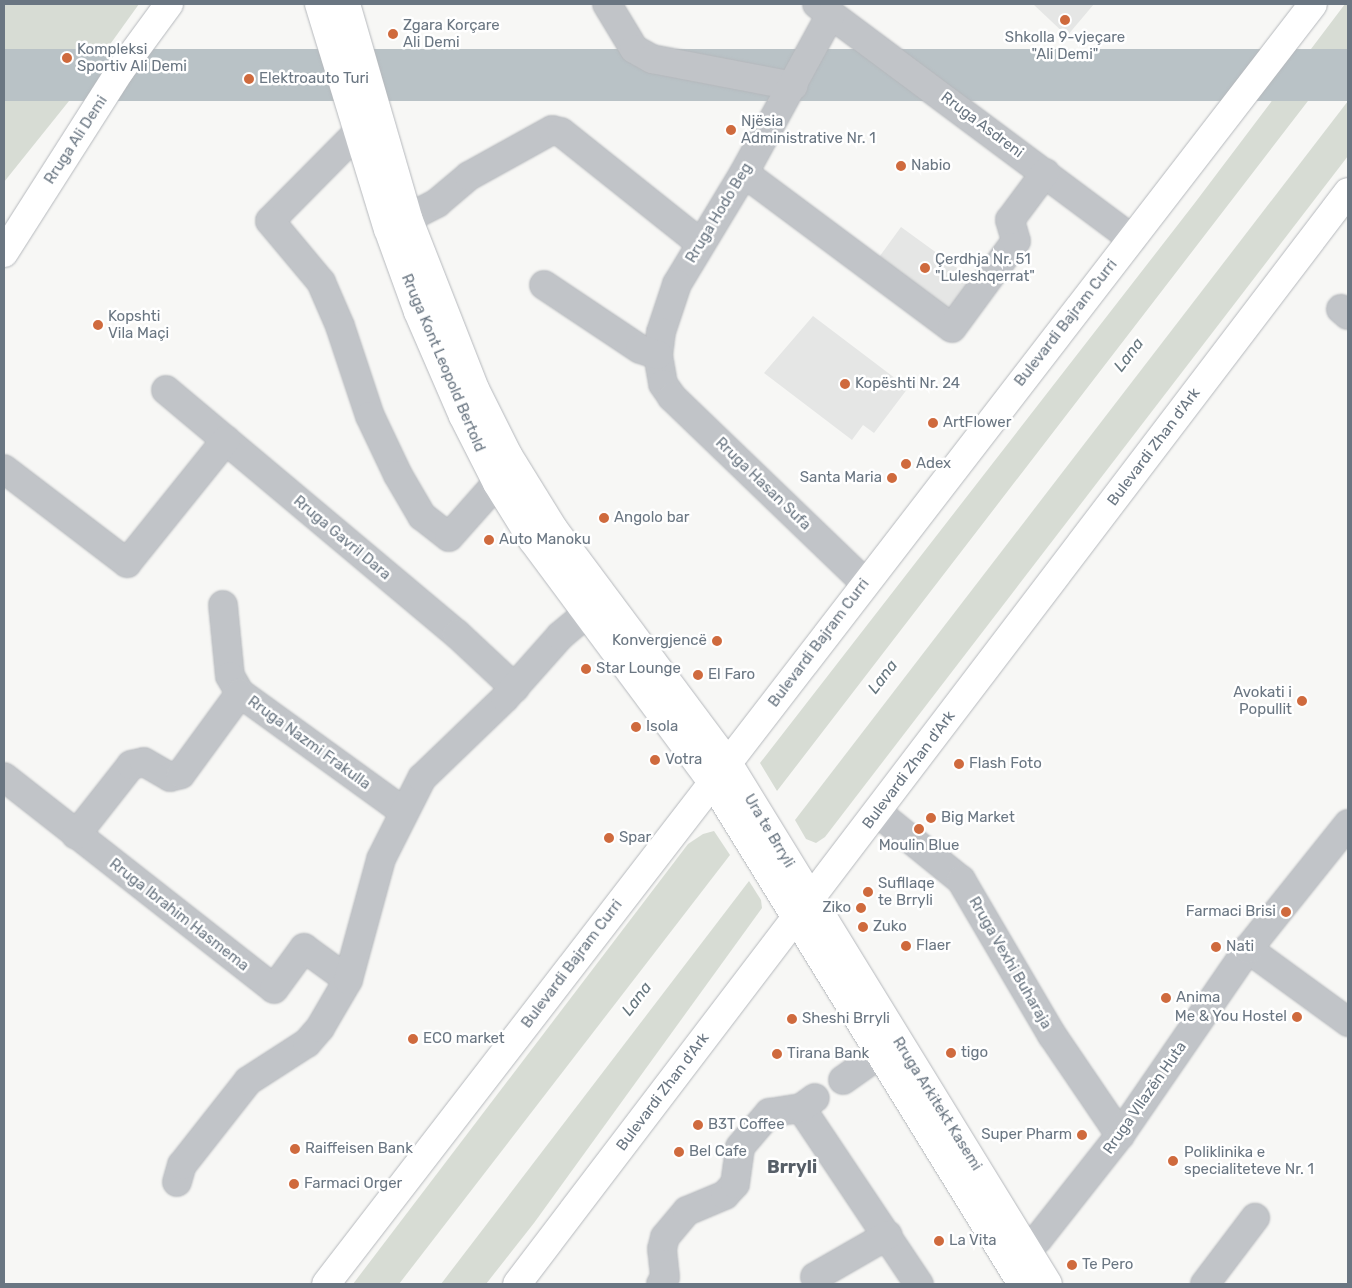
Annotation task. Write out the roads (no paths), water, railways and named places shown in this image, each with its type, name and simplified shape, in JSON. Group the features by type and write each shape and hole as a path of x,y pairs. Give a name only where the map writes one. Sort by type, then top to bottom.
{"main road":[{"name":"Rruga Ali Demi","path":"4,253 120,71 169,4"},
{"name":"Rruga Kont Leopold Bertold","path":"319,4 388,229 418,312 463,416 497,483 533,541 586,614 720,773"},
{"name":"Rruga Kont Leopold Bertold","path":"346,4 408,218 475,389 508,455 553,528 720,773"},
{"name":"Bulevardi Bajram Curri","path":"326,1284 1313,4"},
{"name":"Bulevardi Zhan d'Ark","path":"517,1284 1348,192"},
{"name":"Ura te Brryli","path":"720,773 803,908"},
{"name":"Rruga Arkitekt Kasemi","path":"803,908 880,1054 1022,1284"},
{"name":"Rruga Arkitekt Kasemi","path":"803,908 1048,1284"}],"street":[{"path":"607,4 634,49 652,59 793,86"},
{"name":"Rruga Hodo Beg","path":"663,384 658,355 667,311 677,284 744,173 793,86 824,9"},
{"name":"Rruga Asdreni","path":"824,9 1132,239"},
{"path":"408,218 437,203 469,176 552,130 561,132 700,243"},
{"path":"358,132 270,221 321,282 340,326 370,416 398,475 422,516 449,537 497,483"},
{"path":"744,173 952,328 1016,241 1010,220 1045,173"},
{"path":"544,285 640,349 658,355"},
{"name":"Rruga Hasan Sufa","path":"663,384 672,397 865,583"},
{"name":"Rruga Gavril Dara","path":"166,390 457,634 515,688"},
{"path":"4,468 127,563 226,440"},
{"name":"Rruga Nazmi Frakulla","path":"223,605 230,676 240,693 403,811"},
{"path":"177,1182 182,1165 232,1098 265,1067 307,1043 320,1028 348,980 381,859 403,811 422,778 515,688 544,653 586,614"},
{"path":"76,835 131,765 144,762 170,777 182,774 240,693"},
{"name":"Rruga Ibrahim Hasmema","path":"4,777 274,989 304,948 348,980"},
{"name":"Rruga Vexhi Buharaja","path":"877,812 961,880 1052,1035 1120,1135"},
{"name":"Rruga Vllazën Huta","path":"1026,1248 1038,1239 1120,1135 1248,949 1348,824"},
{"path":"1248,949 1348,1022"},
{"path":"843,1080 880,1054"},
{"path":"661,1284 665,1277 662,1249 665,1237 687,1211 726,1195 735,1184 740,1147 769,1113 808,1103 919,1284"},
{"path":"1206,1284 1255,1218"},
{"path":"815,1277 888,1235"}],"water":[{"path":"4,49 1348,49 1348,101 4,101"}],"place":[{"name":"Shkolla 9-vjeçare \"Ali Demi\"","path":"1065,20"},
{"name":"Zgara Korçare Ali Demi","path":"393,34"},
{"name":"Kompleksi Sportiv Ali Demi","path":"67,58"},
{"name":"Elektroauto Turi","path":"249,79"},
{"name":"Njësia Administrative Nr. 1","path":"731,130"},
{"name":"Nabio","path":"901,166"},
{"name":"Çerdhja Nr. 51 \"Luleshqerrat\"","path":"925,268"},
{"name":"Kopshti Vila Maçi","path":"98,325"},
{"name":"Kopështi Nr. 24","path":"845,384"},
{"name":"ArtFlower","path":"933,423"},
{"name":"Adex","path":"906,464"},
{"name":"Santa Maria","path":"892,478"},
{"name":"Angolo bar","path":"604,518"},
{"name":"Auto Manoku","path":"489,540"},
{"name":"Konvergjencë","path":"717,641"},
{"name":"Star Lounge","path":"586,669"},
{"name":"El Faro","path":"698,675"},
{"name":"Avokati i Popullit","path":"1302,701"},
{"name":"Isola","path":"636,727"},
{"name":"Votra","path":"655,760"},
{"name":"Flash Foto","path":"959,764"},
{"name":"Big Market","path":"931,818"},
{"name":"Moulin Blue","path":"919,829"},
{"name":"Spar","path":"609,838"},
{"name":"Sufllaqe te Brryli","path":"868,892"},
{"name":"Ziko","path":"861,908"},
{"name":"Farmaci Brisi","path":"1286,912"},
{"name":"Zuko","path":"863,927"},
{"name":"Flaer","path":"906,946"},
{"name":"Nati","path":"1216,947"},
{"name":"Anima","path":"1166,998"},
{"name":"Me & You Hostel","path":"1297,1017"},
{"name":"Sheshi Brryli","path":"792,1019"},
{"name":"ECO market","path":"413,1039"},
{"name":"tigo","path":"951,1053"},
{"name":"Tirana Bank","path":"777,1054"},
{"name":"B3T Coffee","path":"698,1125"},
{"name":"Super Pharm","path":"1082,1135"},
{"name":"Raiffeisen Bank","path":"295,1149"},
{"name":"Bel Cafe","path":"679,1152"},
{"name":"Poliklinika e specialiteteve Nr. 1","path":"1173,1161"},
{"name":"Farmaci Orger","path":"294,1184"},
{"name":"La Vita","path":"939,1241"},
{"name":"Te Pero","path":"1072,1265"}],"district":[{"name":"Brryli","path":"792,1167"}],"water label":[{"name":"Lana","path":"1129,355"},
{"name":"Lana","path":"883,677"},
{"name":"Lana","path":"637,999"}]}
